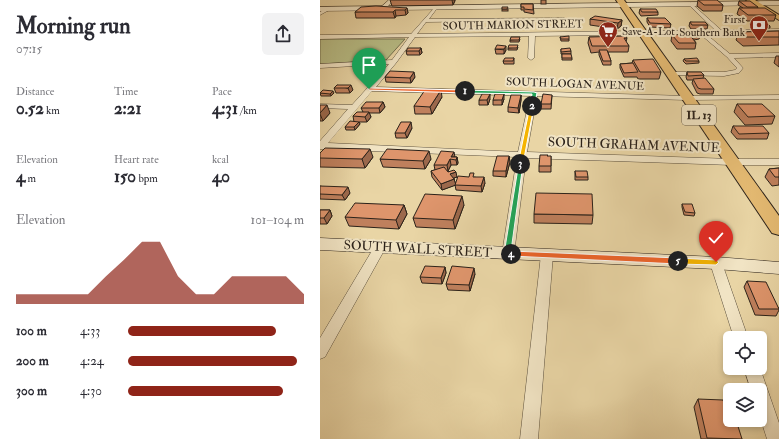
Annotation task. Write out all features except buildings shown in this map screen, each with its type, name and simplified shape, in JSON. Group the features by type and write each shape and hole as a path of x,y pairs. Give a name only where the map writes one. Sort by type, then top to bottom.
{"highway":[{"name":"IL 13","path":"622,2 779,229"},
{"path":"752,2 779,18"}],"main road":[{"name":"SOUTH WALL STREET","path":"320,244 508,254 716,262 779,268"}],"street":[{"path":"383,8 392,0"},
{"path":"320,9 561,6 622,2 691,4 752,2 779,3"},
{"path":"691,4 721,32"},
{"path":"425,22 565,21 561,6"},
{"path":"320,145 394,62 436,8"},
{"path":"320,14 329,9"},
{"name":"SOUTH MARION STREET","path":"320,37 532,35 568,31 643,34 779,31"},
{"path":"670,73 724,74 737,72 740,68 729,56 702,33"},
{"path":"531,58 532,35"},
{"path":"729,56 779,55"},
{"path":"320,66 394,62"},
{"name":"SOUTH LOGAN AVENUE","path":"369,89 687,98 779,97"},
{"path":"508,254 522,154 534,93"},
{"path":"320,106 353,107"},
{"name":"SOUTH GRAHAM AVENUE","path":"320,145 732,162 779,162"},
{"path":"320,352 380,247"},
{"path":"529,439 547,255"},
{"path":"716,262 739,331"},
{"path":"767,412 776,439"}],"green space":[{"path":"320,39 405,39 386,60 320,64"}],"place":[{"name":"First Southern Bank","path":"759,42"},
{"name":"Save-A-Lot","path":"608,48"}],"route":[{"path":"369,89 534,93 519,170 508,254 716,262"}]}
